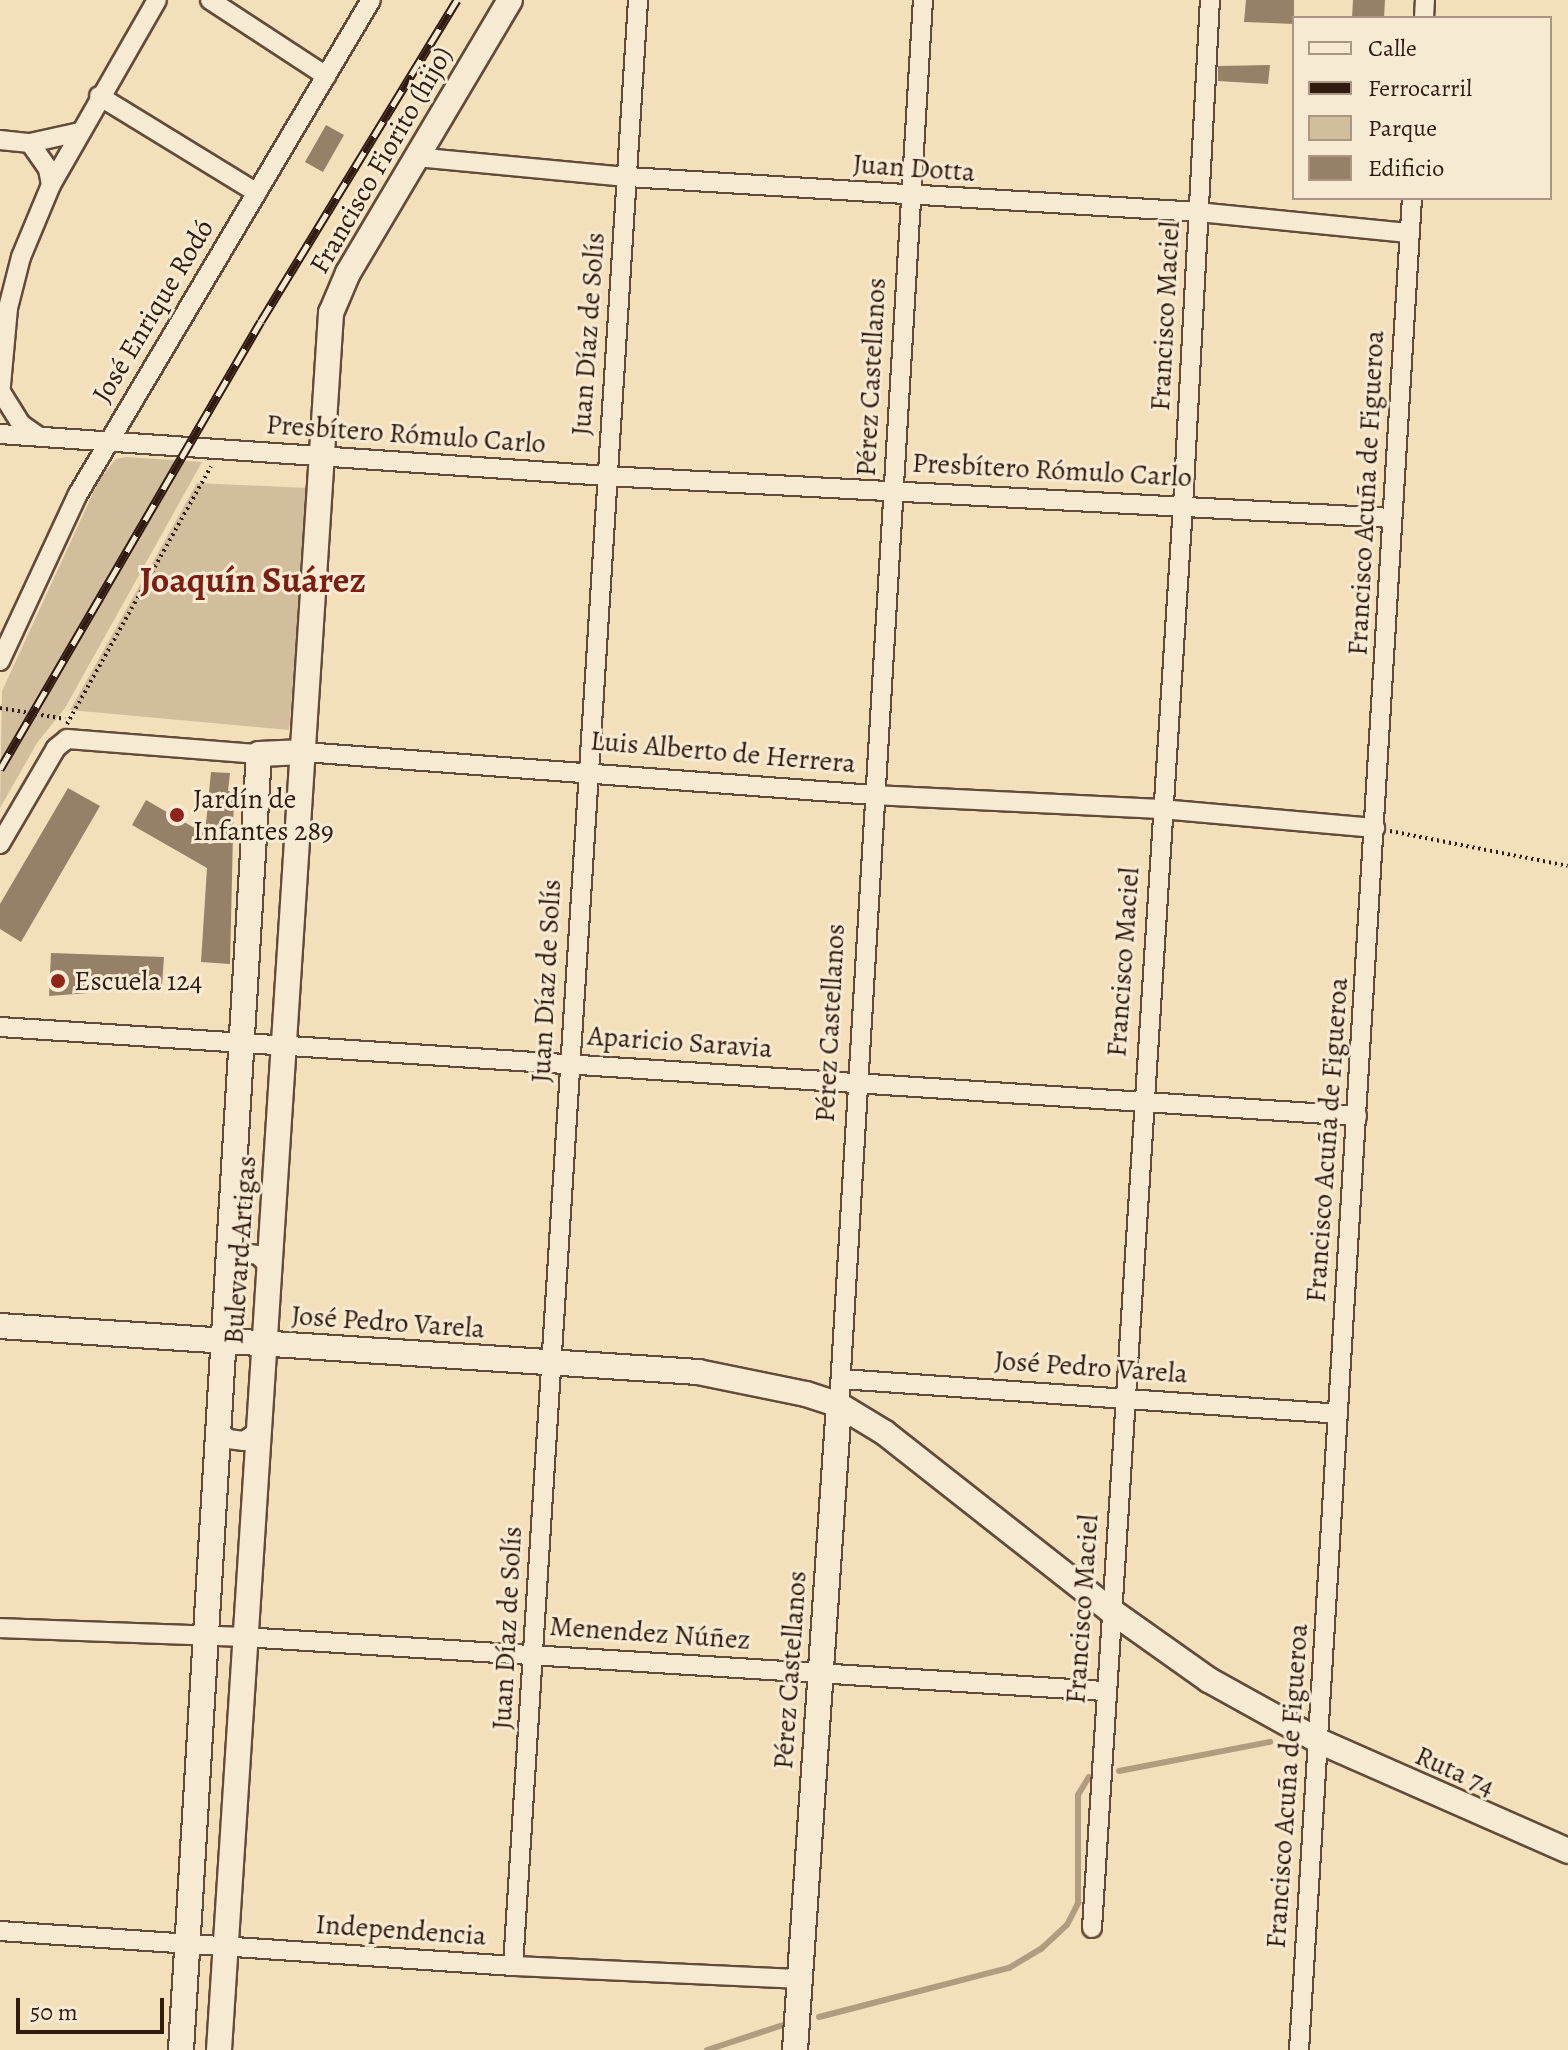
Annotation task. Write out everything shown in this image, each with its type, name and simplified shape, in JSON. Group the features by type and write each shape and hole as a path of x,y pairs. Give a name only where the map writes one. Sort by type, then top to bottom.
{"street":[{"path":"38,436 21,424 0,394 8,308 21,257 51,185 99,96 157,0"},
{"path":"210,0 326,76"},
{"name":"José Enrique Rodó","path":"0,661 107,444 371,0"},
{"name":"Francisco Fiorito (hijo)","path":"321,454 331,313 338,291 510,0"},
{"name":"Juan Díaz de Solís","path":"513,1966 586,770 638,0"},
{"name":"Pérez Castellanos","path":"795,2050 841,1379 873,795 923,0"},
{"name":"Francisco Maciel","path":"1092,1928 1104,1691 1183,506 1210,0"},
{"path":"99,96 257,193"},
{"path":"0,140 30,143 80,132"},
{"path":"30,143 48,169 51,185"},
{"name":"Juan Dotta","path":"415,157 628,177 1198,212 1409,233"},
{"name":"Francisco Acuña de Figueroa","path":"1299,2050 1412,200"},
{"name":"Presbítero Rómulo Carlo","path":"0,434 107,444 321,454 606,476 1392,518"},
{"name":"Bulevard Artigas","path":"219,2050 321,454"},
{"path":"0,844 67,730"},
{"name":"Luis Alberto de Herrera","path":"67,730 259,754 304,752 586,770 873,795 1161,809 1375,828"},
{"name":"Bulevard Artigas","path":"181,2050 259,754"},
{"name":"Aparicio Saravia","path":"0,1027 1357,1116"},
{"path":"229,1262 240,1253 258,1255 269,1266"},
{"name":"José Pedro Varela","path":"0,1326 698,1372 771,1384 839,1405 929,1464 1110,1610"},
{"name":"José Pedro Varela","path":"841,1379 1337,1414"},
{"path":"217,1429 228,1439 244,1441 257,1432"},
{"name":"Ruta 74","path":"1110,1610 1209,1680 1319,1741 1568,1851"},
{"name":"Menendez Núñez","path":"0,1628 243,1637 1104,1691"},
{"name":"Independencia","path":"0,1931 513,1966 799,1979"}],"path":[{"path":"0,708 67,730 220,450"},
{"path":"1375,828 1568,866"}],"green space":[{"path":"116,459 202,462 65,708 37,743 0,808 2,691 100,478"},
{"path":"197,483 308,488 289,730 70,710"}],"building":[{"path":"1246,0 1294,0 1292,24 1244,22"},
{"path":"1353,0 1385,0 1384,16 1352,16"},
{"path":"1270,65 1268,84 1218,81 1218,66"},
{"path":"326,125 344,135 323,172 305,162"},
{"path":"211,772 230,773 228,791 234,791 230,964 201,962 207,868 132,825 146,800 205,834"},
{"path":"68,788 100,806 21,942 0,929 0,904"},
{"path":"51,953 164,957 162,986 88,983 88,993 49,996"}],"waterway":[{"path":"1119,1771 1270,1742"},
{"path":"819,2017 1009,1968 1041,1949 1067,1925 1078,1903 1078,1795 1089,1777"},
{"path":"707,2050 783,2025"}],"railway":[{"path":"0,769 261,321 457,0"}],"place":[{"name":"Jardín de Infantes 289","path":"177,815"},
{"name":"Escuela 124","path":"58,981"}],"district":[{"name":"Joaquín Suárez","path":"253,580"}]}
